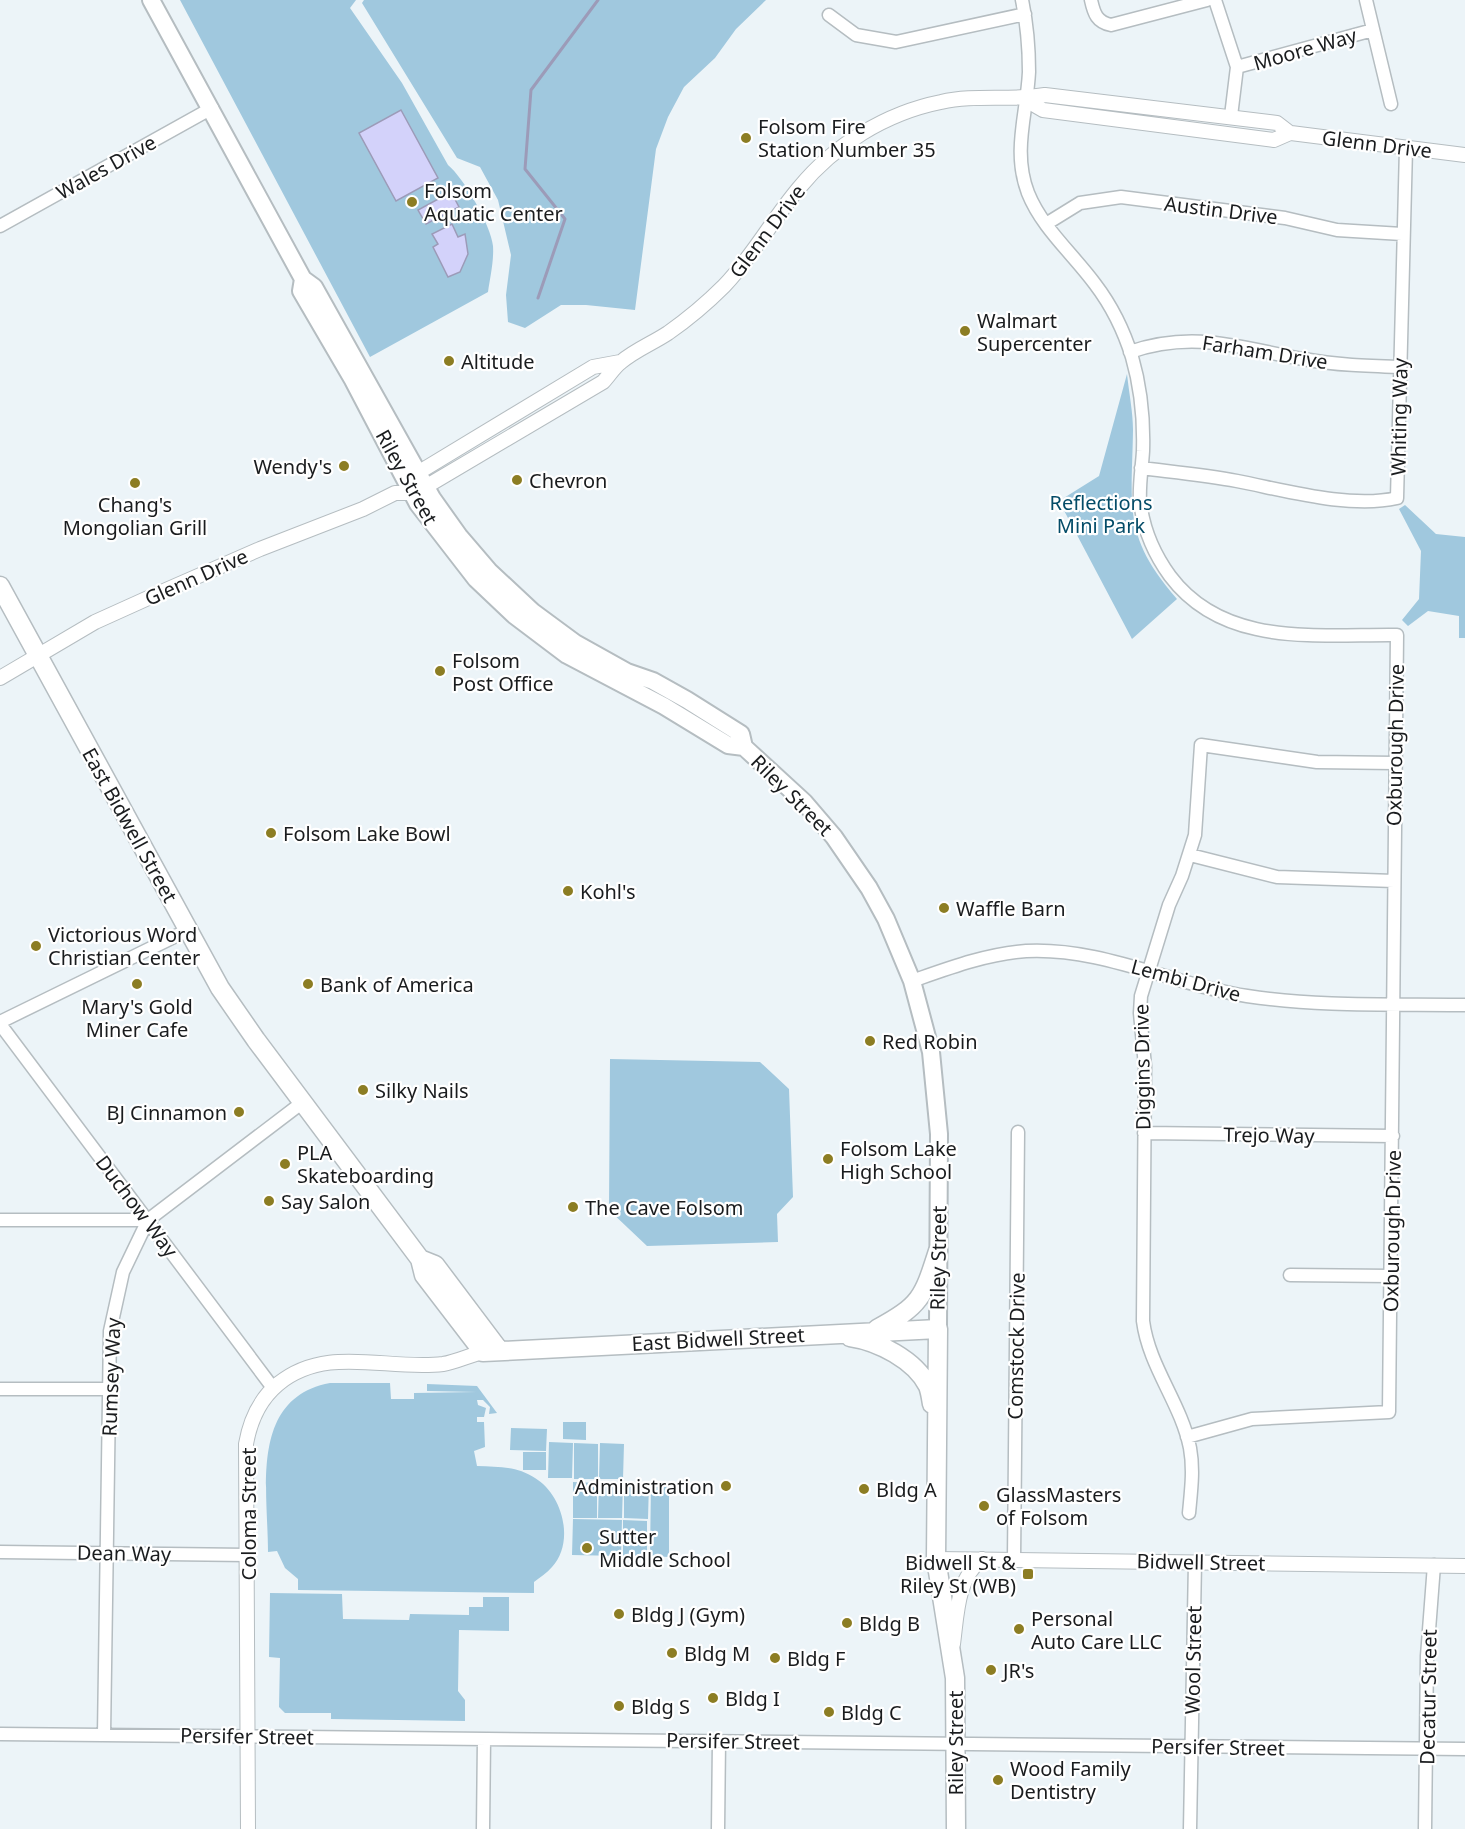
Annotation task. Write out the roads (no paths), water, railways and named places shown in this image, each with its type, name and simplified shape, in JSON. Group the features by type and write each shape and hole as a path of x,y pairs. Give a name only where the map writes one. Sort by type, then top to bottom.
{"main road":[{"name":"Riley Street","path":"151,0 212,108 303,279 314,287 413,484 424,513 463,563 514,615 567,655 728,745 744,747"},
{"name":"Riley Street","path":"413,484 489,570 533,612 598,657 627,672 652,681 741,734 744,747 804,802 850,858 886,919 912,981 931,1052 938,1099 936,1559 951,1652 956,1746 956,1829"},
{"name":"East Bidwell Street","path":"0,586 188,930 236,1012 420,1259 435,1265 491,1351 938,1329"},
{"path":"635,692 657,693 707,721 721,720"},
{"path":"873,1332 908,1312 921,1299 938,1251"},
{"path":"821,1334 858,1338 893,1353 913,1367 928,1386 936,1434"}],"street":[{"name":"Oxburough Drive","path":"1022,0 1029,75 1019,141 1023,176 1035,208 1095,284 1118,321 1130,352 1142,401 1143,515 1155,552 1176,584 1205,609 1239,626 1269,633 1397,636 1389,1412 1252,1419 1187,1437"},
{"path":"1091,0 1094,14 1102,23 1111,25 1207,0"},
{"path":"1215,0 1237,67 1233,124 1239,127 1290,133"},
{"path":"1366,0 1391,104"},
{"path":"829,15 856,35 896,42 1025,14"},
{"name":"Moore Way","path":"1237,67 1373,30"},
{"name":"Glenn Drive","path":"0,678 95,622 250,554 363,509 551,412 603,382 620,362 668,334 703,307 749,258 810,174 850,141 903,113 938,102 991,97 1024,99 1045,95 1232,116"},
{"name":"Glenn Drive","path":"1024,99 1043,110 1274,140 1290,133 1465,155"},
{"name":"Wales Drive","path":"0,226 212,108"},
{"name":"Whiting Way","path":"1141,468 1236,481 1316,496 1380,502 1397,498 1406,148"},
{"name":"Austin Drive","path":"1046,224 1080,203 1111,197 1286,218 1337,230 1402,234"},
{"name":"Farham Drive","path":"1130,352 1155,344 1186,340 1267,350 1341,365 1400,367"},
{"name":"Glenn Drive","path":"413,484 593,367 620,362"},
{"path":"551,412 551,406 556,401 584,384 593,367"},
{"name":"Diggins Drive","path":"1189,1514 1192,1465 1187,1437 1150,1356 1142,1310 1145,1066 1140,1013 1146,972 1169,904 1190,855 1198,815 1201,745 1317,762 1395,763"},
{"path":"1190,855 1277,877 1394,881"},
{"path":"0,1023 188,930"},
{"name":"Lembi Drive","path":"912,981 973,960 1025,951 1078,953 1219,992 1250,997 1291,1001 1465,1005"},
{"name":"Duchow Way","path":"0,1023 273,1388"},
{"name":"Rumsey Way","path":"104,1735 110,1331 116,1292 131,1253 148,1220 303,1102"},
{"name":"Comstock Drive","path":"1014,1560 1018,1132"},
{"name":"Trejo Way","path":"1144,1133 1393,1136"},
{"path":"0,1220 148,1220"},
{"path":"1290,1275 1391,1276"},
{"name":"Coloma Street","path":"248,1829 246,1444 259,1407 273,1388 305,1368 323,1362 444,1364 491,1351"},
{"path":"0,1389 109,1389"},
{"name":"Dean Way","path":"0,1552 248,1556"},
{"name":"Bidwell Street","path":"936,1559 1465,1566"},
{"path":"951,1652 964,1583 971,1569 982,1559"},
{"name":"Wool Street","path":"1190,1829 1195,1562"},
{"name":"Decatur Street","path":"1425,1829 1427,1656 1434,1565"},
{"name":"Persifer Street","path":"0,1734 719,1741 956,1746 1465,1749"},
{"path":"483,1829 484,1739"},
{"path":"718,1829 719,1741"}],"waterway":[{"path":"538,298 565,219 525,169 531,90 598,0"}],"place":[{"name":"Folsom Fire Station Number 35","path":"746,138"},
{"name":"Folsom Aquatic Center","path":"412,202"},
{"name":"Walmart Supercenter","path":"965,331"},
{"name":"Altitude","path":"449,361"},
{"name":"Wendy's","path":"344,466"},
{"name":"Chevron","path":"517,480"},
{"name":"Chang's Mongolian Grill","path":"135,483"},
{"name":"Folsom Post Office","path":"440,671"},
{"name":"Folsom Lake Bowl","path":"271,833"},
{"name":"Kohl's","path":"568,891"},
{"name":"Waffle Barn","path":"944,908"},
{"name":"Victorious Word Christian Center","path":"36,946"},
{"name":"Mary's Gold Miner Cafe","path":"137,984"},
{"name":"Bank of America","path":"308,984"},
{"name":"Red Robin","path":"870,1041"},
{"name":"Silky Nails","path":"363,1090"},
{"name":"BJ Cinnamon","path":"239,1112"},
{"name":"Folsom Lake High School","path":"828,1159"},
{"name":"PLA Skateboarding","path":"285,1164"},
{"name":"Say Salon","path":"269,1201"},
{"name":"The Cave Folsom","path":"573,1207"},
{"name":"Administration","path":"726,1486"},
{"name":"Bldg A","path":"864,1489"},
{"name":"GlassMasters of Folsom","path":"984,1506"},
{"name":"Sutter Middle School","path":"587,1548"},
{"name":"Bidwell St & Riley St (WB)","path":"1028,1574"},
{"name":"Bldg J (Gym)","path":"619,1614"},
{"name":"Bldg B","path":"847,1623"},
{"name":"Personal Auto Care LLC","path":"1019,1629"},
{"name":"Bldg M","path":"672,1653"},
{"name":"Bldg F","path":"775,1658"},
{"name":"JR's","path":"991,1670"},
{"name":"Bldg I","path":"713,1698"},
{"name":"Bldg S","path":"619,1706"},
{"name":"Bldg C","path":"829,1712"},
{"name":"Wood Family Dentistry","path":"998,1780"}],"park label":[{"name":"Reflections Mini Park","path":"1101,514"}]}
